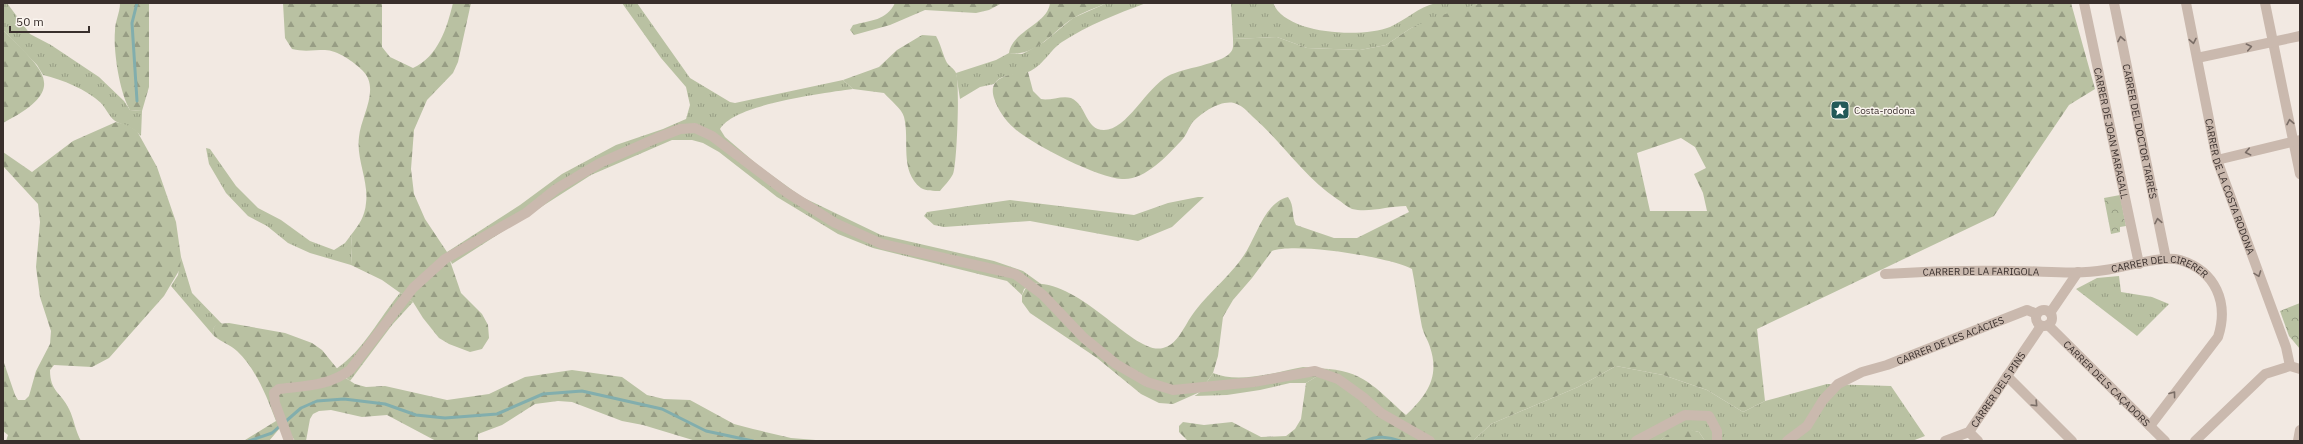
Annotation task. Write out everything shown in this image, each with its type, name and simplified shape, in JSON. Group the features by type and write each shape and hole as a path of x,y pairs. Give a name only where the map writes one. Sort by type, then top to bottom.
{"street":[{"name":"CARRER DE JOAN MARAGALL","path":"2084,3 2139,264"},
{"name":"CARRER DEL DOCTOR TARRÉS","path":"2114,3 2166,259"},
{"name":"CARRER DE LA COSTA RODONA","path":"2186,3 2217,160 2295,367"},
{"path":"2265,3 2297,141 2300,174"},
{"path":"2197,58 2300,36"},
{"path":"289,441 273,397 274,392 279,389 320,384 339,379 350,370 413,288 445,259 526,212 556,189 600,163 662,136 680,130 695,128 712,136 786,192 835,223 882,244 1014,274 1043,295 1084,338 1110,360 1147,382 1173,390 1254,382 1315,371 1338,379 1363,397 1381,413 1430,441"},
{"path":"2217,160 2297,141"},
{"name":"CARRER DEL CIRERER","path":"2078,272 2166,259 2179,260 2198,268 2212,280 2219,300 2222,322 2218,337 2150,426"},
{"name":"CARRER DE LA FARIGOLA","path":"1885,274 1941,270 2078,272"},
{"path":"2050,313 2078,272"},
{"name":"CARRER DE LES ACÀCIES","path":"1787,441 1807,426 1823,400 1838,384 1862,372 1887,365 2026,310 2037,314"},
{"path":"2043,310 2050,313 2052,318 2045,325 2036,321 2037,314 2043,310"},
{"name":"CARRER DELS CAÇADORS","path":"2045,325 2166,441"},
{"name":"CARRER DELS PINS","path":"1945,441 1969,432 2045,325"},
{"path":"2195,441 2266,374 2295,367"},
{"path":"2008,376 2072,441"},
{"path":"1636,441 1685,415 1709,416 1716,431 1717,441"},
{"path":"2298,441 2300,430"},
{"path":"1969,432 1978,441"}],"green space":[{"path":"3,3 7,3 30,34 51,45 99,77 124,101 130,110 142,111 141,136 132,129 115,121 101,103 88,93 66,82 43,75 37,65 3,30"},
{"path":"120,3 149,3 149,87 142,111 130,110 126,103 120,83 115,50 115,27"},
{"path":"283,3 382,3 382,47 390,57 413,68 429,57 440,41 448,22 453,3 471,3 458,62 453,73 427,100 414,130 411,169 414,194 425,219 447,252 461,293 482,314 488,325 489,338 482,349 470,352 449,344 439,338 423,318 413,302 382,280 351,265 351,235 361,220 366,203 366,186 359,154 359,137 370,94 370,85 362,70 340,54 325,50 305,51 292,49 285,38"},
{"path":"622,3 637,3 690,78 730,102 735,103 843,80 853,89 822,93 761,106 729,120 720,129 725,137 759,166 802,197 881,235 994,261 1023,271 1041,284 1034,283 1024,289 1022,295 1007,281 873,248 838,234 777,197 719,152 703,143 692,140 672,140 591,175 452,264 447,252 520,205 562,174 616,145 663,129 686,119 690,105 686,87 661,58"},
{"path":"895,3 1002,3 989,10 976,13 925,10 890,25 854,35 850,30 853,25 883,17"},
{"path":"1050,3 1107,3 1072,19 1036,47 1019,53 1009,53 1016,39 1043,17 1048,10"},
{"path":"1107,3 1146,3 1082,30 1058,45 1033,70 1005,76 994,84 980,87 960,99 956,73 996,60 1009,53 1022,54 1044,42 1073,18"},
{"path":"1231,3 1273,3 1281,14 1293,22 1308,28 1344,33 1362,32 1390,27 1423,7 1436,3 1481,3 1411,28 1386,45 1360,50 1307,48 1277,37 1233,39"},
{"path":"1481,3 2071,3 2095,89 2069,105 1994,216 1757,329 1765,401 1743,412 1707,390 1663,375 1616,366 1578,387 1491,424 1473,441 1188,441 1179,432 1179,426 1183,422 1204,425 1232,422 1261,437 1286,436 1295,429 1301,419 1306,383 1329,369 1353,374 1363,379 1406,415 1420,400 1430,385 1433,367 1433,358 1430,347 1422,327 1412,269 1401,264 1342,252 1300,248 1272,251 1233,300 1223,317 1218,356 1213,373 1200,392 1173,404 1159,403 1141,394 1097,358 1030,313 1022,302 1022,295 1028,284 1048,285 1067,292 1086,303 1137,340 1151,347 1163,348 1167,347 1177,339 1198,307 1235,267 1247,250 1266,214 1279,201 1288,197 1292,204 1296,225 1334,238 1357,238 1409,212 1406,206 1372,210 1359,210 1348,207 1314,181 1264,127 1244,108 1234,103 1223,103 1217,105 1200,115 1192,123 1183,139 1169,154 1147,172 1130,179 1111,177 1097,173 1049,151 1014,128 1002,114 994,98 994,85 997,81 1008,75 1028,72 1033,91 1041,99 1064,97 1071,98 1080,106 1093,126 1104,130 1121,123 1160,82 1168,76 1225,57 1232,50 1233,39 1277,37 1307,48 1360,50 1386,45 1411,28 1439,16","holes":["1681,138 1695,147 1706,168 1694,174 1703,193 1707,211 1650,211 1637,153"]},
{"path":"3,30 39,68 44,79 43,89 37,99 24,111 3,123"},
{"path":"922,35 936,36 946,61 955,71 957,79 958,124 956,156 953,174 940,191 921,188 914,181 910,173 906,155 906,126 903,114 898,108 884,93 853,89 843,80 879,67 897,50"},
{"path":"116,122 127,125 137,131 157,167 176,222 181,257 180,269 164,296 109,358 92,367 54,365 50,370 50,377 54,388 66,403 81,441 6,441 8,435 3,431 3,360 15,395 18,400 25,400 29,396 36,371 50,344 51,331 40,297 36,267 40,222 38,204 3,166 3,152 32,172 73,141"},
{"path":"206,148 210,149 236,186 258,208 281,220 310,241 334,250 345,243 351,235 351,265 310,253 288,243 267,226 248,216 226,193 209,164"},
{"path":"2120,195 2126,226 2120,227 2120,232 2111,234 2104,198"},
{"path":"1204,197 1172,227 1138,241 1030,221 944,227 934,225 924,216 927,212 1010,200 1134,215 1168,203"},
{"path":"181,257 192,293 222,324 216,325 213,329 214,336 171,286 178,275"},
{"path":"2119,276 2121,292 2152,297 2169,304 2137,336 2076,289 2097,278"},
{"path":"400,293 413,302 392,325 350,381 336,369 355,353"},
{"path":"2300,303 2300,349 2289,336 2280,311"},
{"path":"229,323 285,333 312,343 322,350 344,377 355,384 366,387 385,386 447,400 489,394 525,377 572,370 622,377 647,395 664,399 690,400 734,424 791,438 828,441 696,441 643,425 622,421 572,402 558,401 535,404 502,425 478,434 478,441 436,441 387,415 362,417 331,410 319,411 313,414 310,419 306,441 295,441 288,430 280,428 269,441 233,441 245,440 276,421 265,393 250,366 235,349 214,336 213,329 216,324"},
{"path":"1616,366 1663,375 1707,390 1743,412 1765,401 1827,384 1891,386 1925,436 1912,441 1705,441 1699,432 1688,430 1673,433 1659,441 1473,441 1491,424 1578,387"},
{"path":"1303,367 1329,369 1306,383 1290,383 1260,390 1227,395 1195,396 1200,392 1213,373 1223,376 1246,377"},
{"path":"1687,429 1699,432 1705,441 1659,441 1674,430"}],"waterway":[{"path":"137,3 132,23 137,101"},
{"path":"285,422 301,408 317,401 344,399 385,404 416,415 445,418 497,414 543,394 582,391 662,409 706,431 753,441"},
{"path":"249,441 272,433 281,425"},
{"path":"1366,441 1383,437 1400,441"}],"place":[{"name":"Costa-rodona","path":"1840,110"}]}
